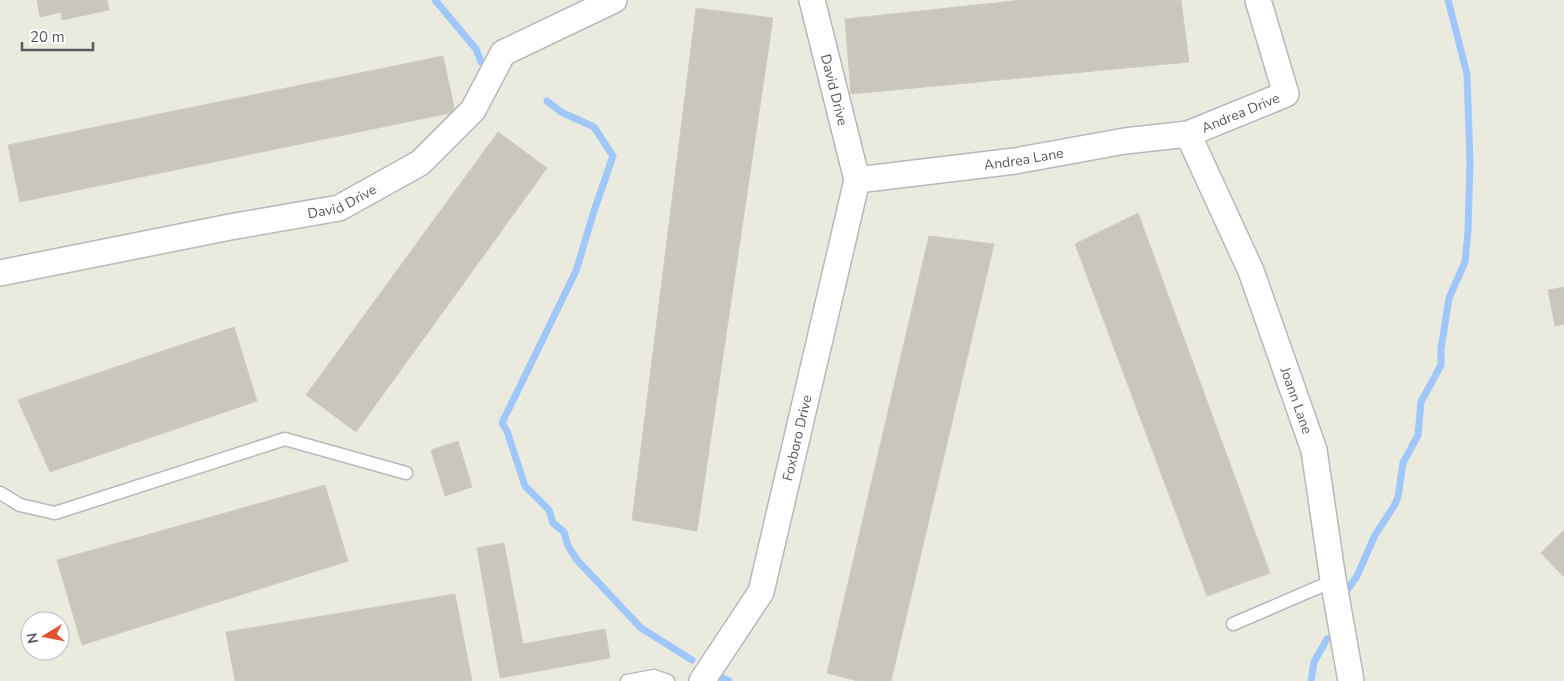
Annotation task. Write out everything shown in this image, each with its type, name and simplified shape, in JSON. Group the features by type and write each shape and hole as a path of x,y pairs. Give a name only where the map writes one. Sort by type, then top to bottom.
{"street":[{"name":"David Drive","path":"0,273 230,227 339,208 420,163 473,110 503,53 614,0"},
{"name":"David Drive","path":"812,0 856,180"},
{"name":"Andrea Drive","path":"1188,134 1286,94 1258,0"},
{"name":"Andrea Lane","path":"856,180 1015,161 1125,141 1188,134"},
{"name":"Joann Lane","path":"1188,134 1251,271 1314,450 1333,582 1351,681"},
{"name":"Foxboro Drive","path":"702,681 761,592 856,180"}],"lane":[{"path":"0,494 20,505 55,513 285,440 406,473"},
{"path":"1233,624 1333,582"},
{"path":"626,681 654,676 668,681"}],"building":[{"path":"37,0 107,0 109,10 62,20 61,12 40,17"},
{"path":"1023,0 1181,0 1189,62 851,94 845,19"},
{"path":"696,8 773,18 697,531 632,520"},
{"path":"443,56 455,112 20,202 8,145"},
{"path":"498,132 547,168 356,432 306,395"},
{"path":"1138,213 1270,573 1207,596 1075,244"},
{"path":"929,236 994,244 891,681 858,681 827,673"},
{"path":"1564,287 1564,324 1555,326 1548,290"},
{"path":"234,327 257,401 50,472 18,400"},
{"path":"458,441 472,487 445,496 431,450"},
{"path":"325,485 348,561 82,645 57,560"},
{"path":"1564,530 1564,577 1541,553"},
{"path":"504,543 523,644 605,629 610,658 500,678 477,548"},
{"path":"455,594 472,681 235,681 226,632"}],"waterway":[{"path":"435,0 476,49 481,62"},
{"path":"1346,592 1357,576 1375,535 1398,497 1403,463 1418,435 1421,402 1441,365 1441,349 1449,298 1465,262 1470,162 1467,74 1448,0"},
{"path":"547,101 561,112 594,127 613,156 576,271 502,423 507,431 525,486 549,510 553,523 564,532 568,546 577,560 641,628 692,660"},
{"path":"1311,681 1314,662 1327,639"},
{"path":"714,674 729,681"}]}
